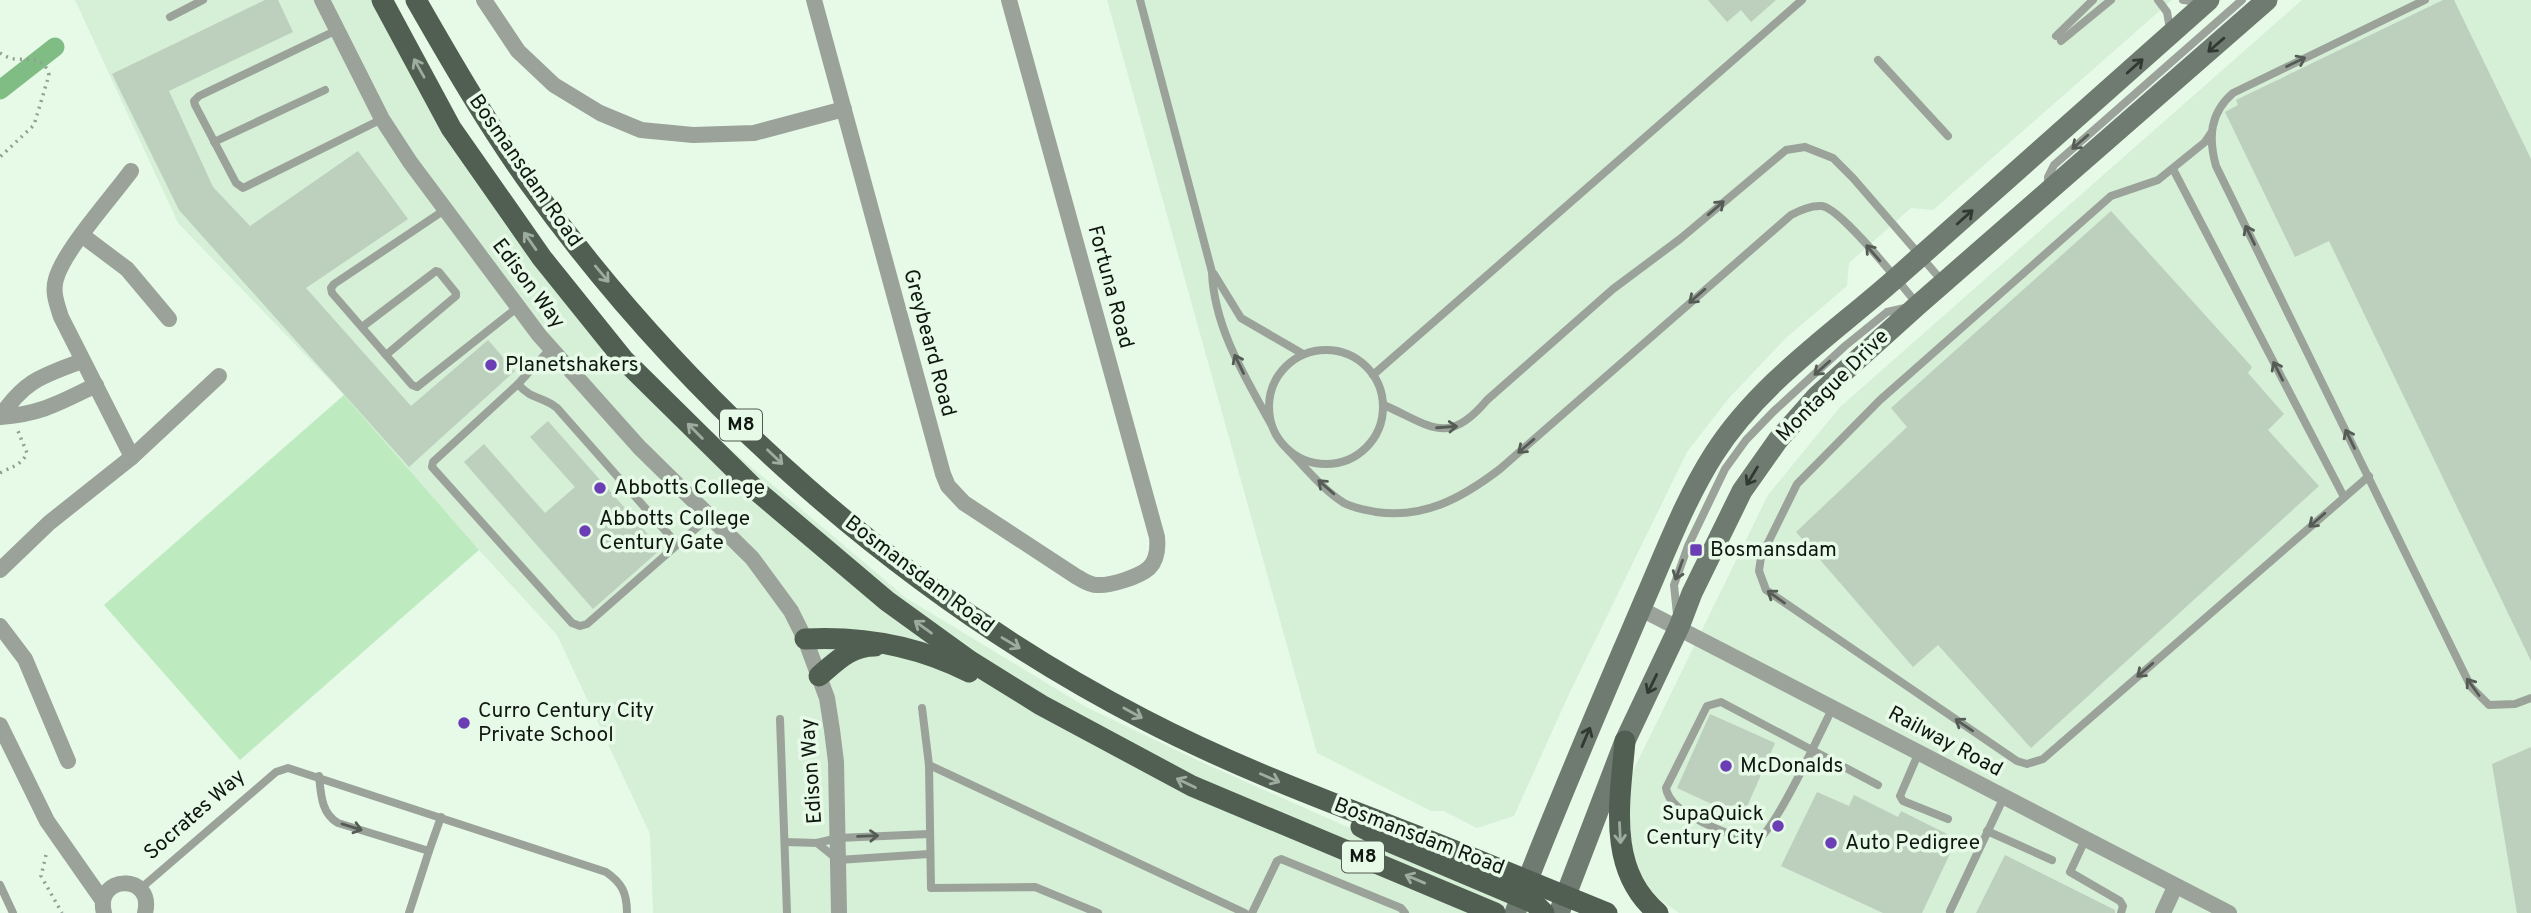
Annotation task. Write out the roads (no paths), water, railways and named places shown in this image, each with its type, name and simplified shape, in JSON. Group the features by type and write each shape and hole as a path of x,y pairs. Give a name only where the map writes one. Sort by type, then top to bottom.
{"main road":[{"name":"Bosmansdam Road","path":"382,0 451,128 542,258 624,360 757,491 887,601 970,661 1041,705 1192,786 1495,913"},
{"name":"Bosmansdam Road","path":"416,0 474,101 530,183 572,240 655,336 784,467 925,584 987,629 1143,719 1299,790 1521,897 1608,913"},
{"name":"Montague Drive","path":"1562,904 1625,741 1679,627 1692,593 1742,492 1758,466 1797,417 1817,397 2049,189 2267,0"},
{"name":"Montague Drive","path":"1521,897 1690,496 1743,416 1778,380 2207,1"},
{"path":"805,639 857,638 895,646 951,663 1003,691 1041,705"},
{"path":"819,676 853,649 864,646 895,646"},
{"path":"1625,741 1620,794 1621,847 1633,884 1644,900 1658,913"},
{"path":"1521,897 1544,913"}],"street":[{"name":"Edison Way","path":"322,0 382,119 410,162 518,307 639,447 752,558 774,584 791,611 805,639 827,698 836,762 839,913"},
{"path":"484,0 518,51 554,85 600,113 641,130 693,135 754,133 844,109"},
{"name":"Greybeard Road","path":"814,0 948,486 964,503 1087,583 1098,585 1135,575"},
{"name":"Fortuna Road","path":"1009,0 1157,537 1156,556 1149,567 1135,575"},
{"path":"131,171 69,254 56,278 54,291 61,317 132,457"},
{"path":"83,236 127,269 169,318"},
{"path":"82,361 48,374 24,388 14,396 0,417 41,411 96,385"},
{"path":"0,570 49,523 132,457 219,376"},
{"name":"Railway Road","path":"1641,609 2229,913"},
{"path":"0,626 25,659 68,761"},
{"path":"0,725 6,750 47,821 84,871 103,907"},
{"path":"84,871 141,889 147,901 145,913"},
{"path":"103,907 109,889 121,883"},
{"path":"2163,913 2175,887"}],"lane":[{"path":"170,17 203,0"},
{"path":"1140,0 1212,272 1213,289 1223,328 1238,363 1278,438 1326,488 1345,503 1388,514 1432,509 1457,499 1500,469 1791,215 1802,209 1822,206 1837,213 1918,305"},
{"path":"1373,375 1802,0"},
{"path":"2093,0 2058,38 2110,0"},
{"path":"2158,0 2169,20 2169,35"},
{"path":"2183,0 2207,1"},
{"path":"2049,189 2049,177 2054,165 2242,0"},
{"path":"2369,476 2043,759 2035,763 2017,761 1766,590 1760,581 1761,557 1797,484 1880,400 2111,197 2141,188 2174,169 2205,142 2211,133 2219,108 2234,93 2425,0"},
{"path":"337,30 195,99 195,105 236,183 239,187 246,188 382,119"},
{"path":"1878,60 1948,136"},
{"path":"214,142 325,90"},
{"path":"2211,133 2216,166 2471,687 2489,705 2515,704 2531,698"},
{"path":"1384,405 1435,428 1461,426 1613,289 1680,239 1779,153 1786,150 1805,147 1833,158 1944,282"},
{"path":"2174,169 2344,497"},
{"path":"446,209 331,288 332,293 412,385 418,387 518,307"},
{"path":"362,327 436,271 439,272 456,296 386,355"},
{"path":"1212,272 1241,318 1303,354"},
{"path":"551,348 518,384 433,462 432,467 572,623 580,626 587,624 710,516"},
{"path":"1271,424 1269,408 1274,383 1289,363 1303,354 1319,349 1336,350 1352,355 1366,365 1373,375 1382,391 1384,405 1381,424 1373,441 1359,454 1342,463 1324,465 1305,460 1289,451"},
{"path":"518,384 529,396 550,402 557,408 677,544"},
{"path":"1833,707 1812,749 1769,829 1755,841 1706,824 1674,804 1667,795 1666,788 1707,706 1720,702 1812,749 1878,785"},
{"path":"922,708 929,765 929,884 933,890 1035,887 1098,913"},
{"path":"780,719 787,913"},
{"path":"1919,752 1900,796 1903,801 1948,819"},
{"path":"929,765 1245,913"},
{"name":"Socrates Way","path":"141,889 276,772 288,768 319,776"},
{"path":"429,851 333,820 323,806 319,776 606,872 619,881 627,898 627,913"},
{"path":"1950,911 2004,797"},
{"path":"409,913 441,817"},
{"path":"1987,831 2052,860"},
{"path":"785,842 817,843 838,838 929,834"},
{"path":"2085,840 2070,872 2120,901 2123,908 2121,913"},
{"path":"817,843 838,860 929,854"},
{"path":"1252,913 1277,861 1281,859 1401,908 1405,913"},
{"path":"0,885 13,913"}],"waterway":[{"path":"0,90 55,47"}],"place":[{"name":"Planetshakers","path":"491,365"},
{"name":"Abbotts College","path":"600,488"},
{"name":"Abbotts College Century Gate","path":"585,531"},
{"name":"Bosmansdam","path":"1696,550"},
{"name":"Curro Century City Private School","path":"464,723"},
{"name":"McDonalds","path":"1726,766"},
{"name":"SupaQuick Century City","path":"1778,826"},
{"name":"Auto Pedigree","path":"1831,843"}]}
